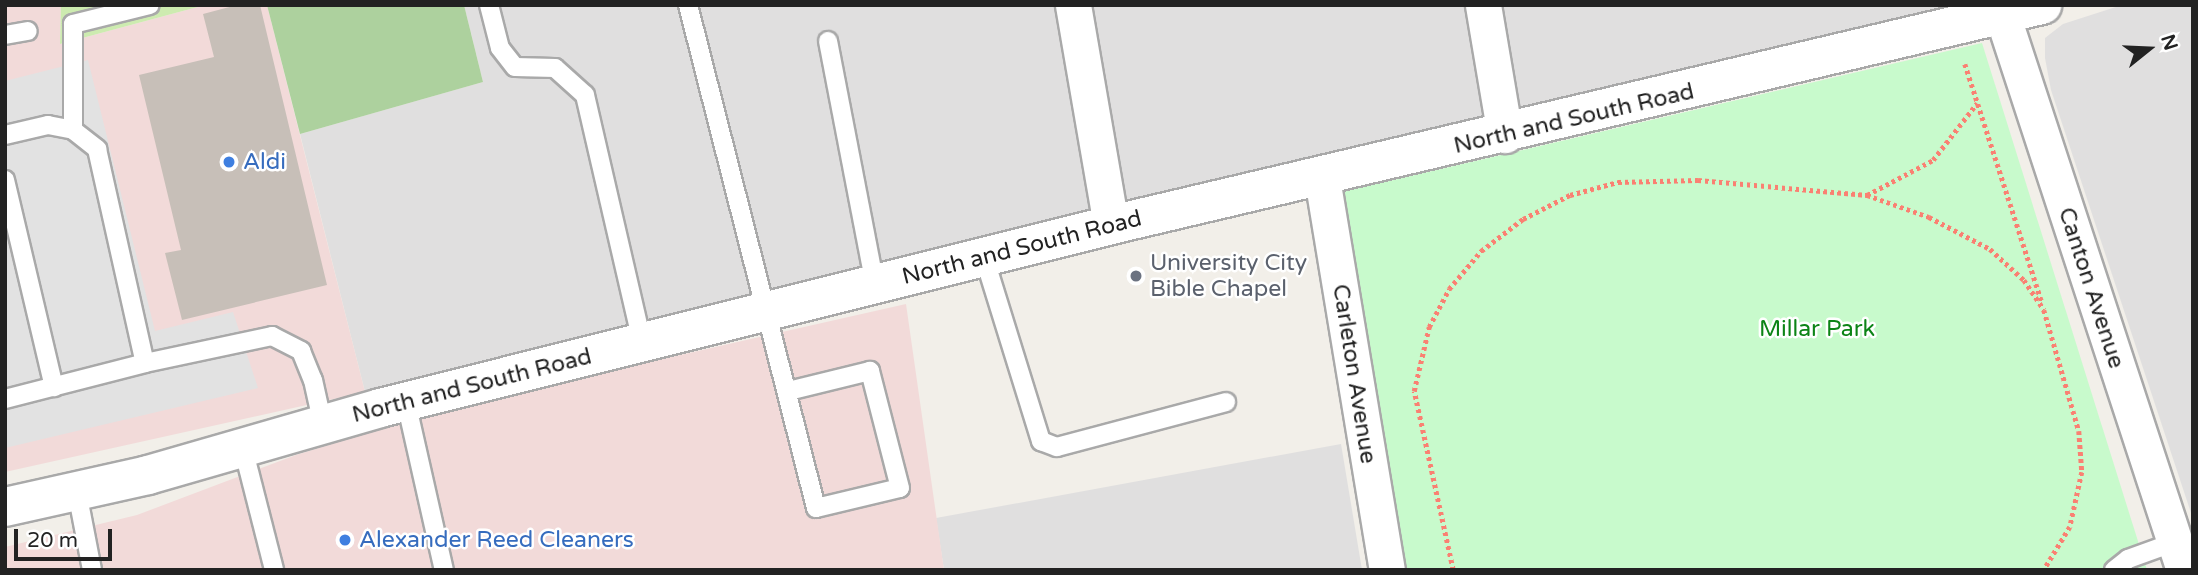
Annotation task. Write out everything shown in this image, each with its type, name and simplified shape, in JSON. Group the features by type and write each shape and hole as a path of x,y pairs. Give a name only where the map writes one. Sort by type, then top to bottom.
{"street":[{"path":"1073,5 1111,225"},
{"path":"1483,5 1506,135"},
{"name":"North and South Road","path":"5,507 77,492 406,402 1111,225 1506,135 2001,12 2042,5"},
{"name":"Canton Avenue","path":"2001,12 2179,556"},
{"name":"Carleton Avenue","path":"1322,177 1387,570"}],"lane":[{"path":"73,130 74,24 150,5"},
{"path":"489,5 500,48 515,67 555,68 585,95 642,342"},
{"path":"688,5 816,508 900,488 870,371 788,391"},
{"path":"5,34 28,30"},
{"path":"828,41 875,284"},
{"path":"5,135 48,125 73,130 97,149 145,363"},
{"path":"5,180 54,387"},
{"path":"984,257 1041,441 1057,447 1226,402"},
{"path":"5,399 145,363 272,336 301,351 313,380 323,425"},
{"path":"406,402 444,570"},
{"path":"243,448 274,570"},
{"path":"77,492 92,570"},
{"path":"2114,570 2128,559 2179,556"}],"path":[{"path":"1965,64 2044,310 2079,431 2082,472 2070,527 2044,570"},
{"path":"1867,195 1933,160 1956,136 1977,102"},
{"path":"1453,570 1414,391 1429,327 1449,289 1481,251 1523,219 1570,195 1618,182 1698,180 1867,195 1929,217 1990,249 2024,280 2044,310"}],"shaded area":[{"path":"5,5 61,5 60,44 205,5 267,5 365,392 5,472"},
{"path":"464,5 1949,5 1934,14 365,392 300,134 483,82"},
{"path":"2122,5 2193,5 2193,519 2051,90 2045,58 2045,38 2063,24"},
{"path":"88,60 155,331 233,312 258,388 5,448 5,81"},
{"path":"906,304 944,570 5,570 5,547 137,515 296,455 459,405"},
{"path":"1341,444 1362,570 944,570 936,518"}],"green space":[{"path":"61,5 205,5 60,44"},
{"path":"267,5 464,5 483,82 300,134"},
{"name":"Millar Park","path":"1982,43 2147,570 1404,570 1342,192"}],"building":[{"name":"Aldi","path":"237,5 260,5 327,285 182,320 165,253 181,250 139,75 214,57 203,14"}],"place":[{"name":"Aldi","path":"229,162"},
{"name":"University City Bible Chapel","path":"1136,276"},
{"name":"Alexander Reed Cleaners","path":"345,540"}]}
